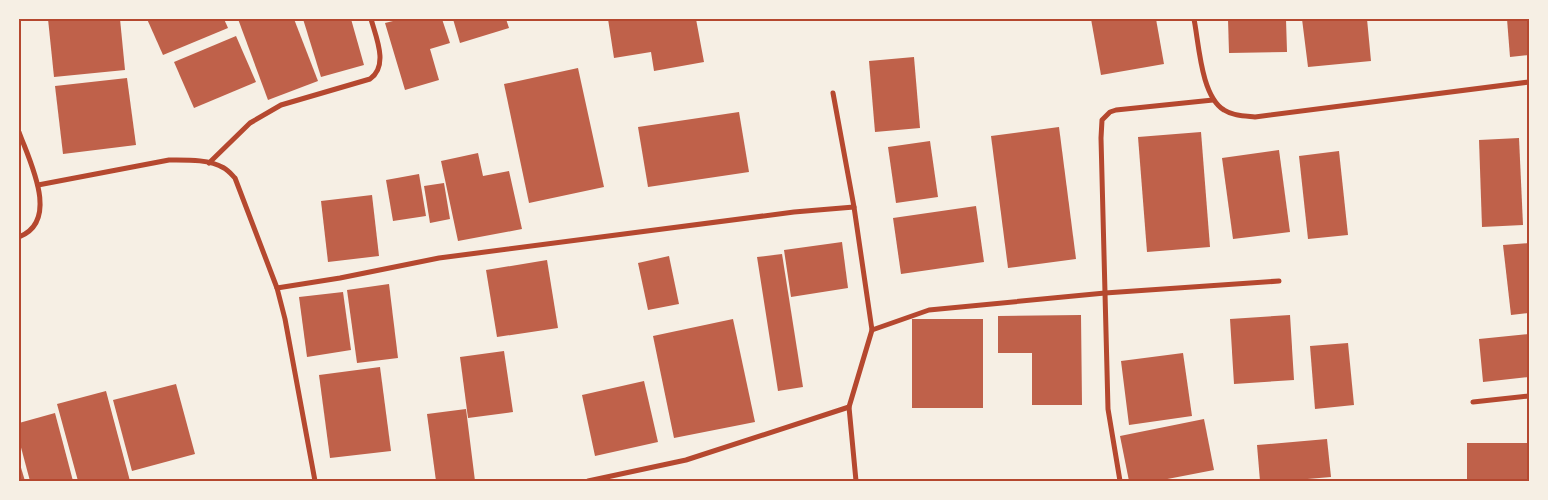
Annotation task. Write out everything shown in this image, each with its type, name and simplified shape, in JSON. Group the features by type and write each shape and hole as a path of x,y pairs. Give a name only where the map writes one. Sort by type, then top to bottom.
{"street":[{"path":"209,163 250,123 281,105 370,79 376,75 380,69 380,52 372,19"},
{"path":"1194,19 1206,86 1213,100 1224,110 1235,115 1255,117 1529,82"},
{"path":"832,93 854,207 872,330 849,407 856,481"},
{"path":"1120,481 1108,409 1102,120 1110,112 1116,110 1213,100"},
{"path":"19,132 41,198 39,214 34,226 19,237"},
{"path":"38,185 169,160 209,163 223,167 236,178 277,288 292,355 315,481"},
{"path":"277,288 340,278 439,258 794,212 854,207"},
{"path":"872,330 929,310 1105,293 1279,281"},
{"path":"1473,402 1529,396"},
{"path":"588,481 686,460 849,407"}],"building":[{"path":"48,19 120,19 125,70 54,77"},
{"path":"147,19 224,19 228,28 163,55"},
{"path":"238,19 294,19 318,81 268,100"},
{"path":"303,19 351,19 364,65 321,77"},
{"path":"401,19 442,19 450,43 430,49 439,80 405,90 385,23"},
{"path":"453,19 506,19 509,28 460,43"},
{"path":"608,19 696,19 704,62 654,71 651,52 614,58"},
{"path":"1091,19 1156,19 1164,64 1101,75"},
{"path":"1228,19 1286,19 1287,52 1229,53"},
{"path":"1302,19 1367,19 1371,61 1308,67"},
{"path":"1507,19 1529,19 1529,55 1510,57"},
{"path":"236,36 256,82 194,108 174,62"},
{"path":"914,57 920,128 875,132 869,61"},
{"path":"578,68 604,187 529,203 504,84"},
{"path":"127,78 136,145 63,154 55,86"},
{"path":"739,112 749,172 648,187 638,127"},
{"path":"1059,127 1076,259 1008,268 991,136"},
{"path":"1201,132 1210,247 1147,252 1138,137"},
{"path":"1519,138 1523,225 1482,227 1479,140"},
{"path":"930,141 938,197 896,203 888,147"},
{"path":"1279,150 1290,232 1233,239 1222,158"},
{"path":"1339,151 1348,235 1308,239 1299,156"},
{"path":"478,153 483,176 509,171 522,229 458,241 441,161"},
{"path":"419,174 426,216 393,221 386,180"},
{"path":"444,183 450,219 430,223 424,186"},
{"path":"372,195 379,256 328,262 321,201"},
{"path":"976,206 984,262 901,274 893,218"},
{"path":"842,242 848,288 791,297 784,250"},
{"path":"1529,243 1529,313 1511,315 1503,245"},
{"path":"782,254 803,387 778,391 757,257"},
{"path":"669,256 679,304 648,310 638,263"},
{"path":"547,260 558,328 497,337 486,270"},
{"path":"389,284 398,358 357,363 347,290"},
{"path":"343,292 351,350 307,357 299,297"},
{"path":"1081,315 1082,405 1032,405 1032,353 998,353 998,316"},
{"path":"1290,315 1294,380 1234,384 1230,319"},
{"path":"733,319 755,422 674,438 653,336"},
{"path":"912,319 983,319 983,408 912,408"},
{"path":"1529,334 1529,377 1483,382 1479,339"},
{"path":"1348,343 1354,405 1315,409 1310,346"},
{"path":"504,351 513,412 468,418 460,357"},
{"path":"1183,353 1192,416 1129,425 1121,361"},
{"path":"380,367 391,451 330,458 319,375"},
{"path":"644,381 658,442 595,456 582,395"},
{"path":"176,384 195,454 132,471 113,400"},
{"path":"106,391 130,481 78,481 57,404"},
{"path":"466,409 475,481 436,481 427,414"},
{"path":"55,413 73,481 30,481 19,440 19,423"},
{"path":"1204,419 1214,470 1157,481 1129,481 1120,436"},
{"path":"1327,439 1331,477 1260,481 1257,445"},
{"path":"1467,443 1529,443 1529,481 1467,481"},
{"path":"19,461 25,481 19,481"}]}
